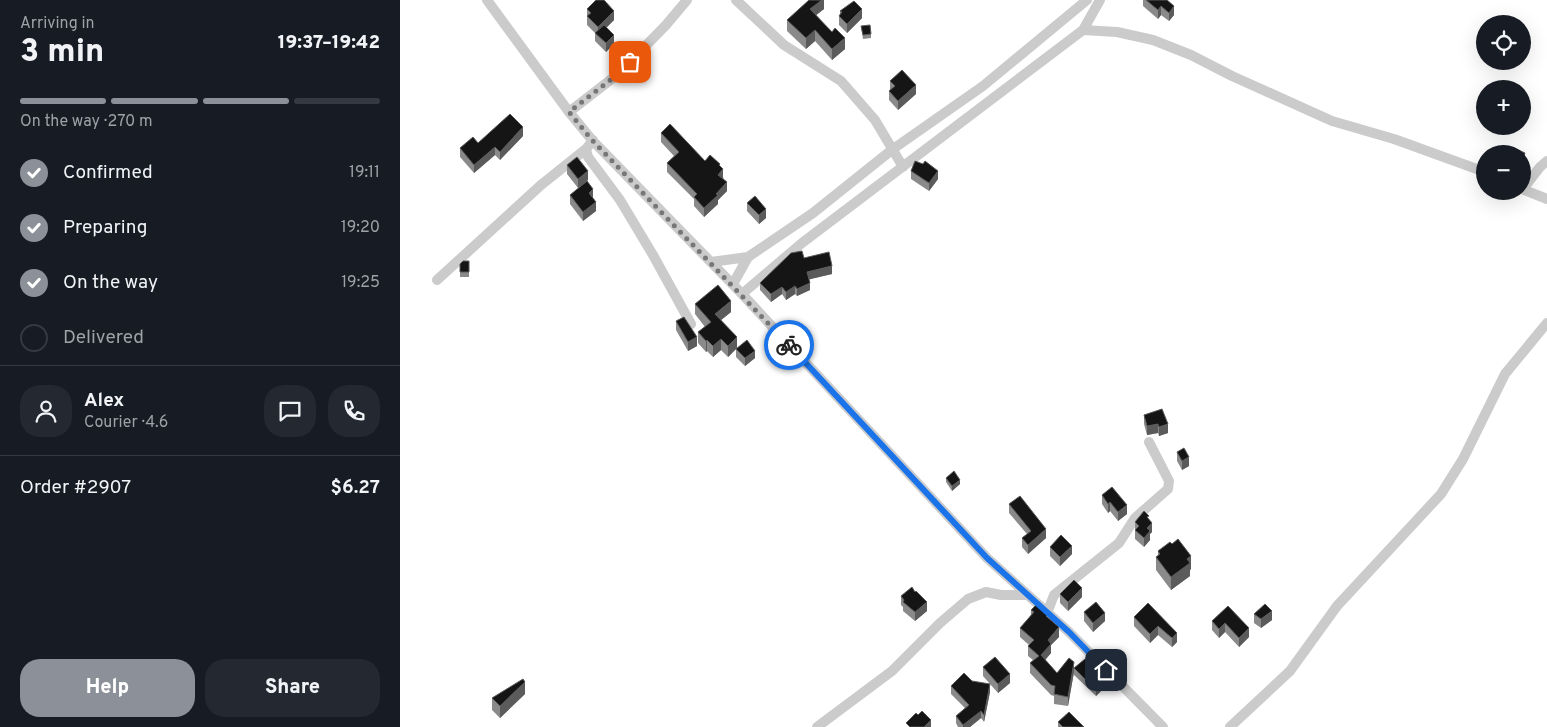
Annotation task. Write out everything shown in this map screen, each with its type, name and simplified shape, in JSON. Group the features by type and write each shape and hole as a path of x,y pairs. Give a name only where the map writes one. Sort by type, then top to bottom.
{"street":[{"path":"487,0 569,112 593,140 742,294 980,551 1069,632 1163,727"},
{"path":"569,112 618,74 666,26 688,0"},
{"path":"736,0 784,45 841,81 875,120 903,167"},
{"path":"732,284 748,257 813,213 893,149 983,86 1087,0"},
{"path":"742,294 802,243 1083,30 1100,0"},
{"path":"1083,30 1117,32 1153,40 1332,121 1394,139 1476,169"},
{"path":"437,280 541,185 586,149 593,140"},
{"path":"586,149 588,157 620,200 649,247 691,324"},
{"path":"1531,179 1547,161"},
{"path":"1531,192 1547,199"},
{"path":"711,262 748,257"},
{"path":"1230,727 1290,671 1337,606 1441,494 1463,459 1505,374 1547,323"},
{"path":"1047,613 1054,595 1119,543 1135,518 1168,489 1169,480 1149,442"},
{"path":"817,727 892,672 940,623 968,599 986,592 1001,595 1028,595"}],"building":[{"path":"596,0 604,0 614,11 598,27 587,16 591,13 587,9"},
{"path":"809,0 822,0 810,9 832,32 835,28 845,38 832,49 815,30 806,38 787,20"},
{"path":"1146,0 1167,0 1174,6 1169,13 1161,6 1158,10"},
{"path":"854,1 862,9 847,24 839,16 842,12 840,11"},
{"path":"604,25 614,35 606,43 595,33"},
{"path":"870,25 871,34 863,35 861,26"},
{"path":"902,70 916,85 898,101 889,91 895,86 890,81"},
{"path":"510,114 523,127 500,152 495,147 474,165 460,148 473,137 478,143"},
{"path":"670,124 705,161 710,155 723,169 718,175 727,182 716,194 718,195 704,208 694,197 697,194 667,163 679,152 661,133"},
{"path":"577,157 588,171 578,179 567,165"},
{"path":"915,161 923,164 925,161 938,171 929,183 911,171"},
{"path":"587,181 593,189 589,193 596,202 583,212 570,195"},
{"path":"755,196 766,209 759,215 747,203"},
{"path":"802,251 804,258 829,252 832,266 807,272 810,283 797,289 795,286 786,292 782,287 771,294 760,283 791,253"},
{"path":"463,261 469,261 469,272 460,272 460,264"},
{"path":"718,285 731,301 715,314 737,337 728,346 721,339 713,346 698,332 711,322 695,304"},
{"path":"684,317 697,337 688,342 676,321"},
{"path":"747,340 755,351 745,358 736,349"},
{"path":"1162,409 1168,424 1159,427 1158,424 1147,426 1144,415"},
{"path":"1184,448 1189,457 1182,461 1177,452"},
{"path":"954,471 960,480 952,486 946,478"},
{"path":"1112,487 1127,505 1118,512 1110,502 1108,504 1102,495"},
{"path":"1020,496 1046,529 1028,545 1022,538 1031,531 1009,504"},
{"path":"1144,511 1152,523 1147,528 1150,531 1144,538 1135,530 1139,526 1135,522"},
{"path":"1061,535 1072,546 1060,557 1050,547"},
{"path":"1178,539 1191,556 1187,559 1190,563 1171,577 1156,557 1160,554 1158,551 1170,542 1172,544"},
{"path":"1074,580 1082,588 1068,602 1060,594"},
{"path":"912,587 927,602 915,612 903,602 904,600 901,596"},
{"path":"1096,602 1105,613 1093,623 1084,612"},
{"path":"1038,603 1049,613 1046,616 1059,627 1048,640 1051,644 1041,655 1057,673 1069,658 1074,662 1068,697 1054,694 1055,686 1051,685 1030,663 1039,656 1028,646 1034,640 1020,628 1034,612 1031,610"},
{"path":"1148,603 1177,633 1172,638 1158,626 1150,634 1134,617"},
{"path":"1265,604 1272,611 1261,619 1254,614"},
{"path":"1228,606 1249,628 1239,638 1225,623 1219,629 1212,621"},
{"path":"995,657 1010,674 998,684 983,667"},
{"path":"1085,659 1092,670 1104,682 1096,690 1074,668"},
{"path":"964,673 972,681 990,684 984,715 981,711 963,725 956,716 969,705 951,686"},
{"path":"523,679 525,682 500,706 492,698"},
{"path":"922,711 931,720 924,727 910,727 906,723 916,713 918,715"},
{"path":"1069,712 1084,727 1063,727 1058,722"}],"way so far":[{"path":"630,62 618,74 569,112 592,140 789,345"}],"route":[{"path":"789,345 987,558 1069,632 1106,670"}]}
